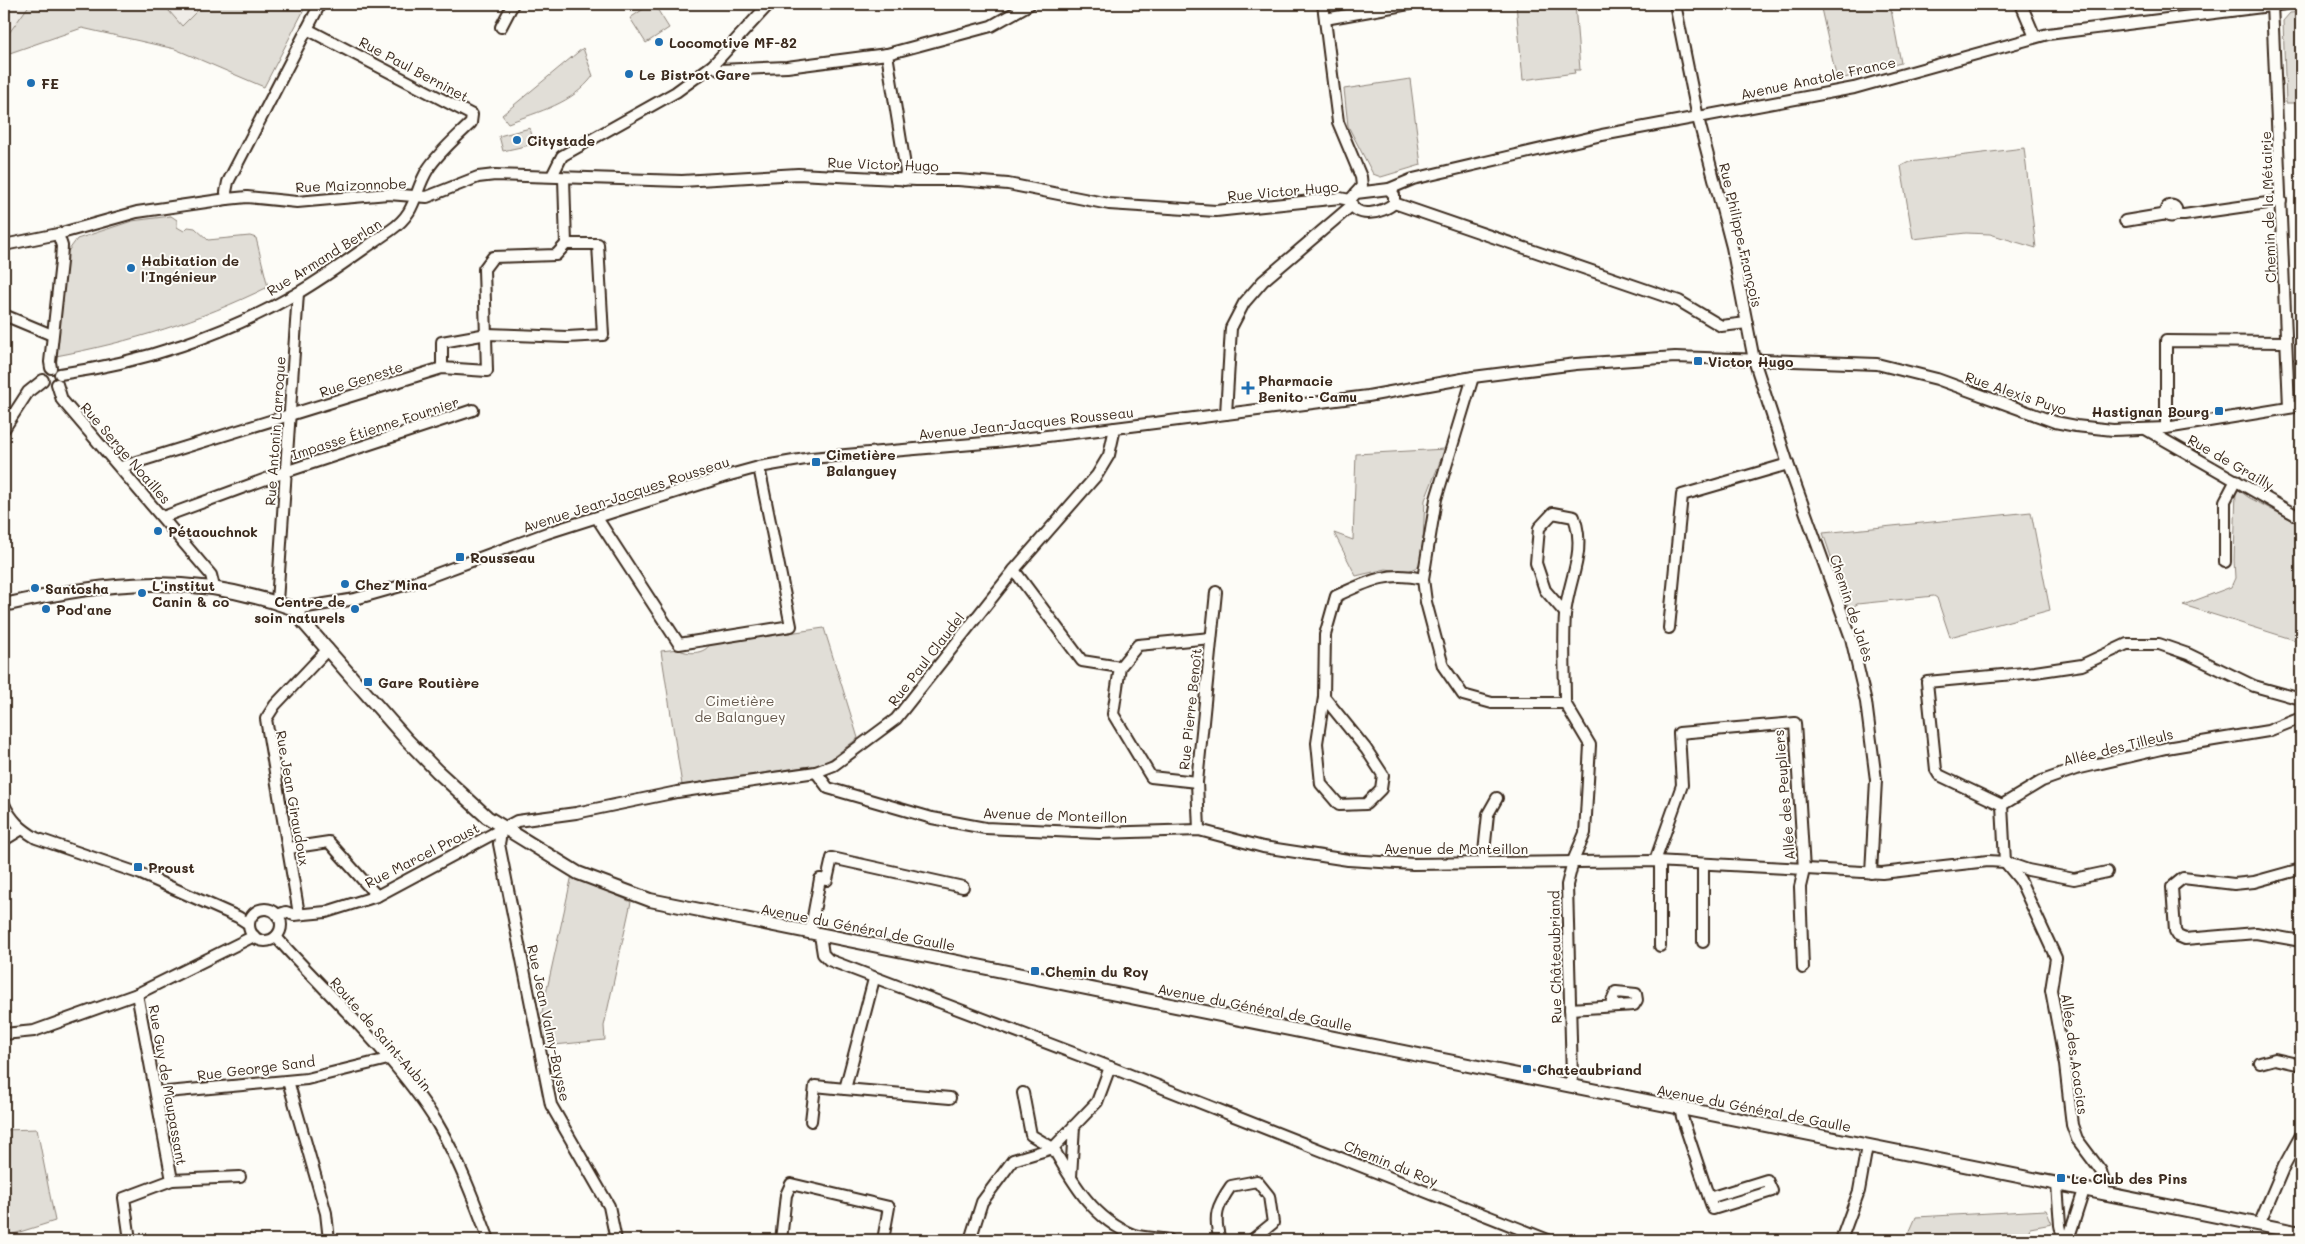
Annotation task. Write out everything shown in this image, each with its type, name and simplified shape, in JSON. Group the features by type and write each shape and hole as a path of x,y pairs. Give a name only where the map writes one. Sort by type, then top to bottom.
{"main road":[{"path":"4,605 58,593 112,586 173,583 214,587 277,602 295,609"},
{"name":"Avenue du Général de Gaulle","path":"295,609 304,623 436,770 468,801 502,827 578,873 650,900 2301,1234"}],"street":[{"path":"228,199 226,192 228,182 320,4"},
{"path":"501,27 512,4"},
{"path":"552,176 562,156 676,92 713,65 769,4"},
{"path":"713,65 719,70 787,67 887,54 990,26 1030,4"},
{"path":"1226,414 1230,328 1244,303 1263,281 1353,200 1362,186 1361,177 1338,122 1323,4"},
{"path":"1325,19 1409,4"},
{"name":"Rue Philippe François","path":"1675,4 1698,118 1732,247 1754,360"},
{"path":"2021,4 2035,37"},
{"name":"Avenue Anatole France","path":"1353,200 1389,189 1413,179 1602,135 1854,88 2035,37 2286,4"},
{"name":"Chemin de la Métairie","path":"2272,5 2289,407"},
{"name":"Rue Paul Berninet","path":"307,28 472,115 471,123 428,169 416,196"},
{"path":"887,54 906,172 904,180"},
{"name":"Rue Victor Hugo","path":"416,196 427,197 478,177 495,175 682,181 798,174 904,180 958,180 1008,184 1109,204 1216,211 1340,198 1353,200"},
{"path":"564,178 566,244"},
{"path":"1353,200 1356,211 1366,213 1387,210 1394,203 1394,195 1389,189"},
{"name":"Rue Maizonnobe","path":"4,245 58,234 137,212 228,199 247,197 298,202 388,194 416,196"},
{"name":"Rue Armand Berlan","path":"56,375 129,361 186,343 238,323 298,293 402,223 412,208 416,196"},
{"path":"2125,221 2184,215 2281,201"},
{"path":"1394,203 1679,301 1721,326 1747,323"},
{"path":"43,380 49,386 56,375 52,335 62,246 58,234"},
{"path":"566,244 556,254 493,257 484,269 487,334 487,371 442,368 442,342 487,334 567,337 603,335 598,244 566,244"},
{"name":"Rue Antonin Larroque","path":"277,602 298,293"},
{"path":"4,315 52,335"},
{"path":"2166,428 2166,341 2286,342"},
{"name":"Avenue Jean-Jacques Rousseau","path":"295,609 355,599 417,581 547,532 597,518 726,476 759,467 811,458 996,442 1115,428 1368,396 1473,378 1576,364 1675,358 1754,360"},
{"name":"Rue Alexis Puyo","path":"1754,360 1877,364 1937,379 2055,422 2104,429 2147,430 2166,428 2301,406"},
{"name":"Chemin de Jalès","path":"1754,360 1788,464 1851,638 1866,702 1876,780 1871,873"},
{"name":"Rue Geneste","path":"120,467 442,368"},
{"path":"4,429 28,392 43,380 44,372 56,375"},
{"name":"Rue Serge Noailles","path":"56,375 62,400 211,576 214,587"},
{"path":"1473,378 1436,499 1422,579 1426,602 1443,666 1463,695 1492,703 1565,703 1566,613 1575,576 1580,534 1574,517 1553,514 1539,528 1536,563 1545,590 1566,613"},
{"name":"Impasse Étienne Fournier","path":"163,517 285,472 473,410"},
{"name":"Rue Paul Claudel","path":"502,827 517,821 576,812 677,792 816,772 834,765 896,719 1014,570 1097,475 1109,455 1115,428"},
{"name":"Rue de Grailly","path":"2147,430 2301,518"},
{"path":"1669,628 1682,495 1788,464"},
{"path":"597,518 679,644 791,626 759,467"},
{"path":"2225,562 2225,501 2236,480"},
{"path":"1014,570 1082,661 1120,667"},
{"path":"1324,697 1366,749 1383,775 1381,789 1366,804 1339,805 1321,784 1317,743 1324,697 1325,635 1336,596 1371,579 1398,575 1422,579"},
{"name":"Rue Pierre Benoît","path":"1199,830 1197,782 1216,592"},
{"path":"1197,782 1151,777 1113,714 1120,667 1138,645 1211,638"},
{"path":"2005,862 2002,805 1938,775 1927,682 2035,672 2082,665 2127,644 2159,644 2188,654 2254,686 2301,699"},
{"name":"Rue Jean Giraudoux","path":"296,914 289,848 266,719 275,705 328,649"},
{"name":"Rue Châteaubriand","path":"1565,703 1590,746 1585,833 1573,861 1567,885 1572,1078 1570,1086"},
{"name":"Allée des Tilleuls","path":"2002,805 2042,781 2076,769 2166,748 2268,731 2301,718"},
{"name":"Allée des Peupliers","path":"1658,861 1682,785 1680,733 1795,723 1804,870"},
{"name":"Avenue de Monteillon","path":"816,772 828,788 932,818 985,828 1099,833 1199,830 1263,848 1348,860 1413,864 1658,861 1871,873 1988,861 2005,862 2028,870 2074,879 2108,872"},
{"path":"1483,862 1488,814 1497,798"},
{"path":"4,804 9,815 22,829 47,842 141,874 238,917 251,920"},
{"name":"Rue Marcel Proust","path":"296,914 326,912 377,896 462,851 502,827"},
{"name":"Rue Jean Valmy-Baysse","path":"502,827 499,844 501,856 551,1105 609,1206 616,1240"},
{"path":"4,840 22,829"},
{"path":"289,848 329,842 377,896"},
{"path":"815,934 820,879 827,880 832,858 963,887"},
{"path":"1658,861 1660,946"},
{"name":"Allée des Acacias","path":"2005,862 2020,880 2056,958 2052,990 2065,1065 2072,1125 2078,1139 2101,1171 2104,1182 2104,1194"},
{"path":"1703,864 1703,942"},
{"path":"2301,869 2254,882 2234,884 2183,878 2172,887 2175,931 2178,936 2185,939 2256,934 2301,941"},
{"path":"1803,968 1800,887 1804,870"},
{"path":"251,920 263,910 268,910 279,919"},
{"path":"279,919 296,914"},
{"path":"254,936 263,941 276,937 279,919"},
{"path":"251,920 254,936"},
{"name":"Chemin du Roy","path":"815,934 824,954 829,960 874,979 1110,1067 1548,1240"},
{"path":"4,1034 34,1031 137,994 254,936"},
{"name":"Route de Saint-Aubin","path":"276,937 388,1059 420,1098 449,1145 464,1174 489,1240"},
{"path":"845,1089 874,979"},
{"name":"Rue Guy de Maupassant","path":"137,994 172,1180"},
{"path":"1570,1009 1616,1006"},
{"name":"Rue George Sand","path":"156,1093 307,1079 388,1059"},
{"path":"2260,1063 2275,1059 2301,1066"},
{"path":"970,1240 982,1202 1013,1160 1053,1148 1097,1102 1110,1067"},
{"path":"288,1080 326,1213 329,1240"},
{"path":"811,1121 815,1086 950,1098"},
{"path":"1023,1093 1031,1135 1053,1148 1076,1189 1103,1217 1134,1235 1169,1240"},
{"path":"1680,1108 1709,1198 1713,1209 1772,1191 1767,1180 1709,1198"},
{"path":"1070,1179 1074,1126"},
{"path":"2259,1225 2300,1138"},
{"path":"1841,1240 1859,1191 1867,1146"},
{"name":"Rue Guy de Maupassant","path":"130,1240 124,1198 172,1180 240,1177"},
{"path":"1220,1240 1215,1222 1220,1202 1231,1186 1257,1181 1269,1196 1273,1223 1252,1240"},
{"path":"781,1240 786,1195 791,1184 889,1206 882,1240"},
{"path":"2057,1185 2063,1240"},
{"path":"2068,1240 2084,1190"}],"shaded area":[{"path":"4,4 30,4 4,40"},
{"path":"163,4 204,4 182,26"}],"green space":[{"path":"30,4 163,4 182,26 204,4 307,4 264,87 175,49 82,28 4,55 4,40"},
{"path":"651,4 654,4 669,28 646,43 630,18"},
{"path":"1516,4 1575,4 1580,70 1574,70 1575,73 1523,80"},
{"path":"1820,4 1890,4 1901,63 1837,80"},
{"path":"2301,12 2301,103 2286,103 2283,21 2290,13"},
{"path":"583,48 593,76 585,86 555,105 508,123 502,115"},
{"path":"1410,79 1421,165 1381,177 1373,174 1348,126 1344,89"},
{"name":"Citystade","path":"530,128 534,144 503,151 499,136"},
{"path":"2024,148 2036,248 1990,234 1966,233 1913,239 1901,166 1909,162"},
{"path":"171,216 177,220 177,227 184,231 188,227 195,228 208,240 250,236 256,238 268,287 216,310 164,329 111,344 56,356 66,254 77,239 132,221"},
{"path":"1445,449 1425,500 1422,560 1417,567 1406,572 1386,569 1356,576 1334,533 1353,540 1356,454"},
{"path":"2236,488 2248,497 2301,525 2301,642 2183,605 2231,587 2235,578"},
{"path":"2031,512 2050,610 1950,637 1937,598 1934,596 1857,604 1849,610 1823,533"},
{"name":"Cimetière de Balanguey","path":"824,628 858,738 824,764 682,785 661,651 678,649 686,652 700,652 710,644"},
{"path":"572,875 631,902 604,1026 605,1040 544,1046 540,1021"},
{"path":"37,1129 55,1221 4,1237 4,1130"},
{"path":"2046,1210 2052,1224 2030,1228 2025,1240 1906,1240 1916,1217"}],"place":[{"name":"Locomotive MF-82","path":"659,42"},
{"name":"Le Bistrot Gare","path":"629,74"},
{"name":"FE","path":"31,83"},
{"name":"Citystade","path":"517,140"},
{"name":"Habitation de l'Ingénieur","path":"131,268"},
{"name":"Victor Hugo","path":"1698,361"},
{"name":"Pharmacie Benito - Camu","path":"1248,388"},
{"name":"Hastignan Bourg","path":"2219,411"},
{"name":"Cimetière Balanguey","path":"816,462"},
{"name":"Pétaouchnok","path":"158,531"},
{"name":"Rousseau","path":"460,557"},
{"name":"Chez Mina","path":"345,584"},
{"name":"Santosha","path":"35,588"},
{"name":"L'institut Canin & co","path":"142,593"},
{"name":"Pod'ane","path":"46,609"},
{"name":"Centre de soin naturels","path":"355,609"},
{"name":"Gare Routière","path":"368,682"},
{"name":"Proust","path":"138,867"},
{"name":"Chemin du Roy","path":"1035,971"},
{"name":"Chateaubriand","path":"1527,1069"},
{"name":"Le Club des Pins","path":"2061,1178"}]}
